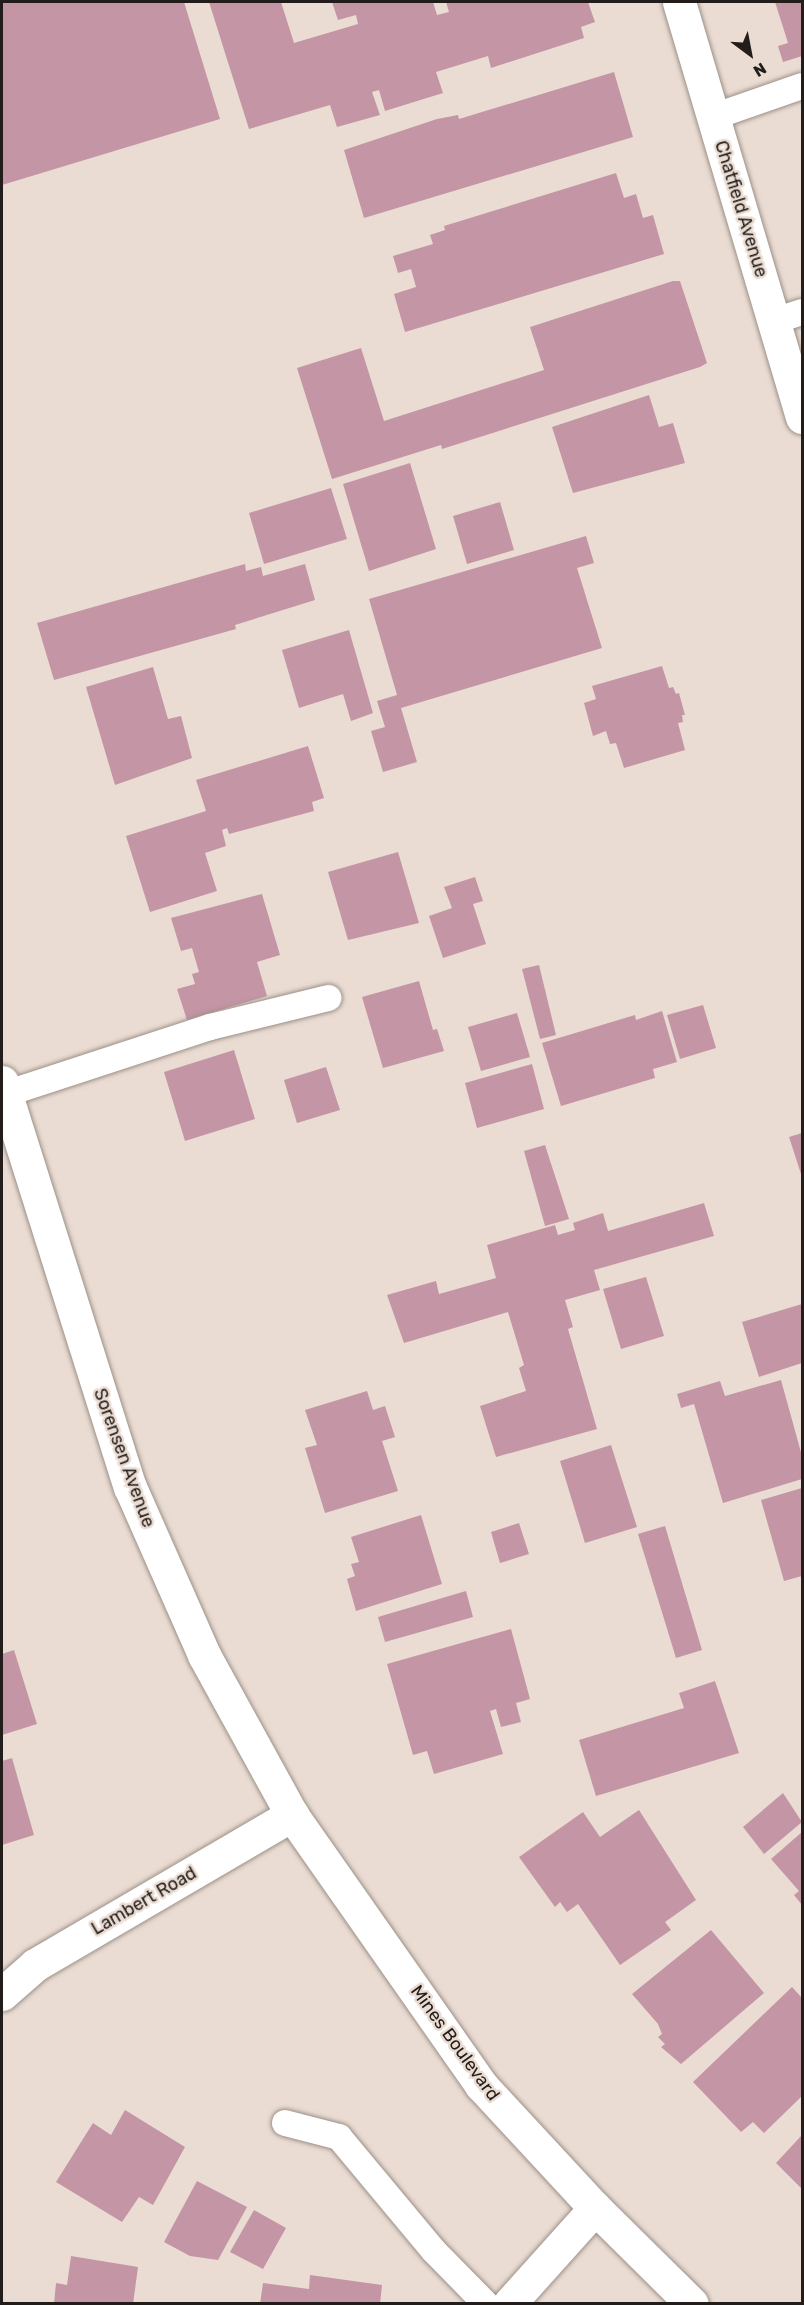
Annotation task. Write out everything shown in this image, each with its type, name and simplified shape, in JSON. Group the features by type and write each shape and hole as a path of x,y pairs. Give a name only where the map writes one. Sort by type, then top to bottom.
{"street":[{"name":"Chatfield Avenue","path":"679,2 713,117 788,316 802,417"},
{"name":"Sorensen Avenue","path":"3,1088 130,1487 204,1655 292,1815"},
{"name":"Lambert Road","path":"2,1994 35,1965 292,1815"},
{"name":"Mines Boulevard","path":"292,1815 481,2085 595,2208 692,2304"},
{"path":"509,2304 595,2208"}],"lane":[{"path":"713,117 802,86"},
{"path":"3,1088 210,1026 328,998"},
{"path":"285,2123 339,2137 434,2251 486,2304"}],"building":[{"path":"2,2 184,2 220,119 2,185"},
{"path":"209,2 281,2 294,43 358,24 356,15 338,20 332,2 433,2 437,15 449,12 446,2 588,2 595,22 581,27 584,38 491,68 488,56 436,72 443,93 385,111 379,90 372,92 380,115 337,127 330,105 249,129"},
{"path":"775,2 802,2 802,56 783,62 778,46 788,43"},
{"path":"614,72 633,137 364,218 344,150 437,119 458,115 459,119"},
{"path":"616,173 624,198 636,194 643,218 653,215 664,254 405,332 394,294 416,287 411,269 398,273 393,256 433,244 430,235 445,230 444,226"},
{"path":"673,281 680,281 707,363 442,449 441,445 332,479 297,368 361,348 384,421 544,370 530,327"},
{"path":"649,395 659,427 673,423 685,463 573,493 552,427"},
{"path":"410,463 436,549 369,571 343,484"},
{"path":"331,488 347,539 264,564 249,513"},
{"path":"500,502 514,550 467,564 453,516"},
{"path":"586,536 594,563 577,568 602,648 401,708 417,762 383,772 371,731 385,727 377,701 397,695 369,599"},
{"path":"245,564 246,571 261,567 263,576 305,564 315,600 235,625 236,629 54,680 37,623"},
{"path":"349,630 373,713 351,721 343,694 299,708 282,650"},
{"path":"662,666 669,688 673,687 676,694 679,693 685,715 682,715 683,722 678,723 685,750 624,768 616,743 610,744 606,731 593,736 584,703 596,699 592,686"},
{"path":"153,667 168,719 181,716 192,758 115,785 86,687"},
{"path":"308,746 324,798 312,802 314,811 229,834 227,828 222,830 226,846 205,853 217,891 150,912 126,836 206,811 196,780"},
{"path":"398,852 419,923 348,940 328,872"},
{"path":"475,877 483,901 473,904 486,944 443,958 429,916 452,908 444,887"},
{"path":"262,894 280,955 257,962 267,996 187,1020 177,989 195,984 192,974 199,972 192,948 181,951 171,918"},
{"path":"539,965 556,1035 540,1039 522,969"},
{"path":"419,981 433,1030 437,1029 444,1051 383,1068 362,997"},
{"path":"703,1005 716,1048 680,1059 667,1015"},
{"path":"662,1011 677,1062 653,1069 655,1078 561,1106 542,1043 635,1015 636,1020"},
{"path":"517,1013 530,1057 481,1071 468,1027"},
{"path":"234,1050 255,1119 185,1141 164,1072"},
{"path":"532,1064 544,1109 477,1128 465,1083"},
{"path":"326,1067 340,1110 297,1123 284,1080"},
{"path":"802,1133 802,1177 789,1137"},
{"path":"545,1145 569,1219 545,1226 524,1151"},
{"path":"704,1203 714,1236 594,1270 600,1290 565,1300 573,1327 568,1329 597,1429 496,1457 480,1406 526,1391 519,1368 524,1365 508,1312 404,1343 387,1295 436,1281 439,1294 496,1278 487,1245 555,1225 558,1235 575,1230 573,1223 603,1213 608,1231"},
{"path":"646,1277 664,1336 621,1349 603,1289"},
{"path":"802,1304 802,1363 759,1377 742,1322"},
{"path":"781,1380 802,1456 802,1479 723,1503 694,1404 681,1408 677,1394 720,1381 725,1396"},
{"path":"367,1391 373,1410 385,1406 395,1437 382,1441 398,1491 325,1513 305,1448 317,1445 305,1410"},
{"path":"611,1445 637,1527 585,1543 560,1461"},
{"path":"802,1488 802,1576 784,1581 761,1500"},
{"path":"421,1515 442,1584 356,1611 347,1579 355,1576 351,1564 359,1562 351,1537"},
{"path":"519,1523 529,1554 500,1563 491,1532"},
{"path":"665,1526 702,1650 676,1658 638,1534"},
{"path":"466,1591 473,1617 385,1642 378,1617"},
{"path":"511,1629 530,1699 516,1703 521,1722 501,1727 496,1709 490,1711 503,1754 434,1774 427,1751 413,1755 387,1664"},
{"path":"14,1650 37,1724 2,1735 2,1654"},
{"path":"715,1681 739,1753 596,1796 579,1740 684,1708 679,1693"},
{"path":"12,1758 34,1835 2,1845 2,1761"},
{"path":"783,1793 802,1822 764,1854 743,1827"},
{"path":"639,1810 696,1900 665,1922 671,1930 620,1965 578,1904 567,1912 560,1902 555,1907 519,1857 583,1812 600,1837"},
{"path":"802,1832 802,1905 794,1895 799,1891 771,1859"},
{"path":"711,1930 764,1993 681,2064 661,2047 665,2044 658,2037 662,2034 658,2024 632,1994"},
{"path":"792,1987 802,1998 802,2096 764,2133 753,2122 741,2132 693,2082"},
{"path":"125,2110 185,2147 153,2205 139,2197 122,2222 56,2182 93,2123 111,2135"},
{"path":"802,2135 802,2189 776,2163"},
{"path":"197,2181 247,2207 218,2260 190,2256 164,2242"},
{"path":"254,2210 286,2228 263,2269 230,2252"},
{"path":"71,2256 138,2267 133,2304 54,2304 56,2283 67,2285"},
{"path":"310,2275 382,2285 380,2304 260,2304 263,2283 309,2289"}]}
